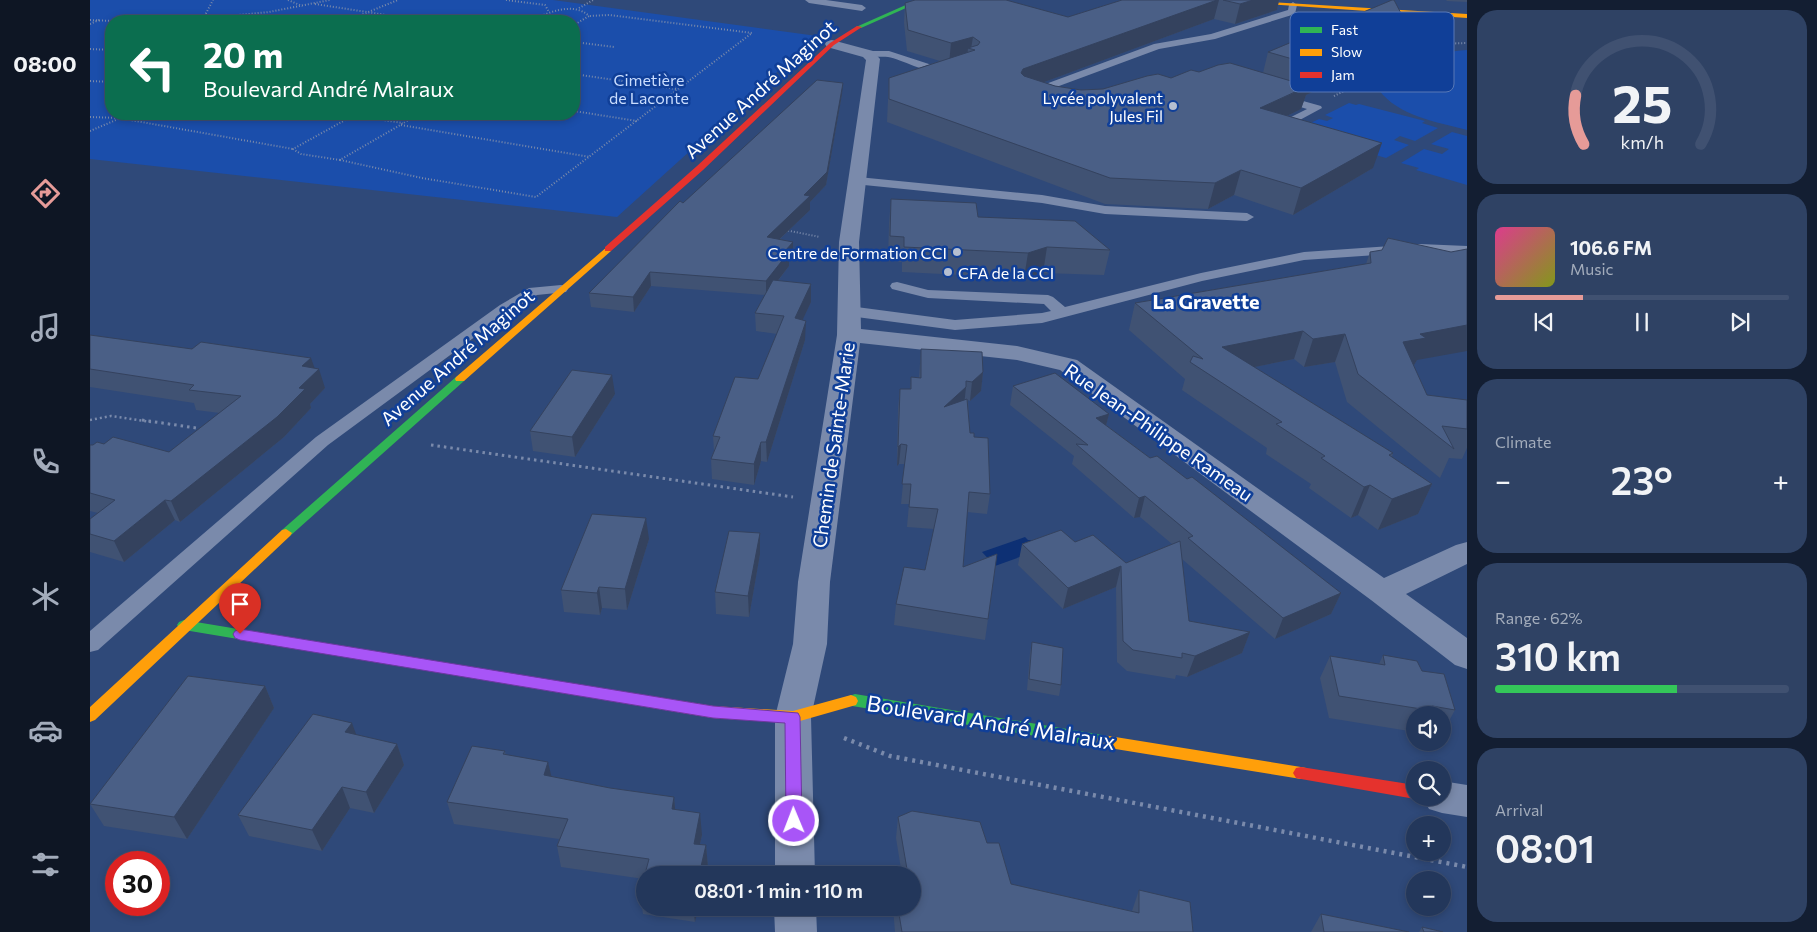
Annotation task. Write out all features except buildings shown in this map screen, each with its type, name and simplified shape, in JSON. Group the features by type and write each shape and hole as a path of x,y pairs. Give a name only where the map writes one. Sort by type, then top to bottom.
{"street":[{"name":"Avenue André Maginot","path":"90,716 184,625 390,439 656,206 832,44 852,30 922,0"},
{"path":"892,2 922,0"},
{"path":"1212,0 1404,12"},
{"name":"Avenue André Maginot","path":"852,30 853,20 863,4"},
{"path":"1454,15 1467,16"},
{"path":"832,44 868,54"},
{"name":"Chemin de Sainte-Marie","path":"795,866 793,717 810,644 814,582 849,323 849,242 871,81 873,59 868,54"},
{"name":"Rue Jean-Philippe Rameau","path":"849,323 1017,353 1068,365 1382,592 1467,656"},
{"path":"1382,592 1467,552"},
{"name":"Boulevard André Malraux","path":"184,625 713,712 793,717 855,700 1406,791"},
{"path":"1451,798 1467,801"},
{"path":"795,916 796,932"}],"lane":[{"path":"809,0 863,4"},
{"path":"1292,12 1293,5"},
{"path":"1043,101 1026,95 1157,46 1212,37 1290,13"},
{"path":"868,54 889,54 934,69 957,67"},
{"path":"1269,94 1317,108 1281,126"},
{"path":"858,181 1042,199 1104,210 1247,217"},
{"path":"849,323 955,325 1042,318 1201,277 1304,256 1420,248 1467,250"},
{"path":"898,286 928,294 1048,300 1062,313"},
{"path":"90,644 322,441 505,308 534,291 561,289"}],"path":[{"path":"205,15 213,0"},
{"path":"288,0 302,6"},
{"path":"240,15 330,0"},
{"path":"361,15 398,0"},
{"path":"506,0 545,5 549,12"},
{"path":"543,15 549,12 578,8 593,0"},
{"path":"313,4 381,15"},
{"path":"578,8 586,11 589,16"},
{"path":"131,120 293,149 300,154 340,160 422,178 536,197 752,33 609,15 589,16 580,21"},
{"path":"90,20 105,20"},
{"path":"90,24 99,20"},
{"path":"580,43 614,48"},
{"path":"1454,43 1467,43"},
{"path":"90,49 105,50"},
{"path":"580,75 676,90"},
{"path":"90,81 105,82"},
{"path":"1287,99 1319,101 1342,92"},
{"path":"580,112 637,121"},
{"path":"90,117 105,118"},
{"path":"90,131 115,120"},
{"path":"293,149 344,120"},
{"path":"383,120 590,157"},
{"path":"340,160 409,120"},
{"path":"782,230 849,242"},
{"path":"90,420 111,416 208,429"},
{"path":"390,439 825,501"},
{"path":"793,717 890,756 1467,867"}],"green space":[{"name":"Cimetière de Laconte","path":"90,0 553,0 817,36 617,217 90,159"},
{"path":"1467,50 1467,130 1431,121 1407,112 1387,99 1381,92 1454,92 1454,51"},
{"path":"1349,103 1425,121 1422,123 1438,128 1415,141 1400,136 1394,140 1409,145 1386,158 1294,131 1319,119 1327,121 1333,118 1325,115"},
{"path":"1452,132 1467,136 1467,185 1416,170 1419,168 1401,163 1424,149 1442,154 1449,149 1431,144"}],"shaded area":[{"path":"1025,537 1028,540 1037,540 1039,550 995,566 982,552"}],"traffic: fast":[{"path":"859,27 921,0"},
{"path":"286,533 460,379"},
{"path":"184,625 510,679"},
{"path":"851,701 855,700 1103,741"}],"traffic: slow":[{"path":"1212,0 1403,12"},
{"path":"1454,15 1467,16"},
{"path":"460,379 608,249"},
{"path":"90,716 286,533"},
{"path":"510,679 713,712 793,717 851,701"},
{"path":"1103,741 1301,773"}],"traffic: jam":[{"path":"608,249 700,168 832,44 859,27"},
{"path":"1301,773 1406,790"}],"place":[{"name":"Lycée polyvalent Jules Fil","path":"1173,106"},
{"name":"Centre de Formation CCI","path":"957,252"},
{"name":"CFA de la CCI","path":"948,272"}],"district":[{"name":"La Gravette","path":"1206,301"}],"route":[{"path":"240,634 713,712 793,717 794,821"}]}
